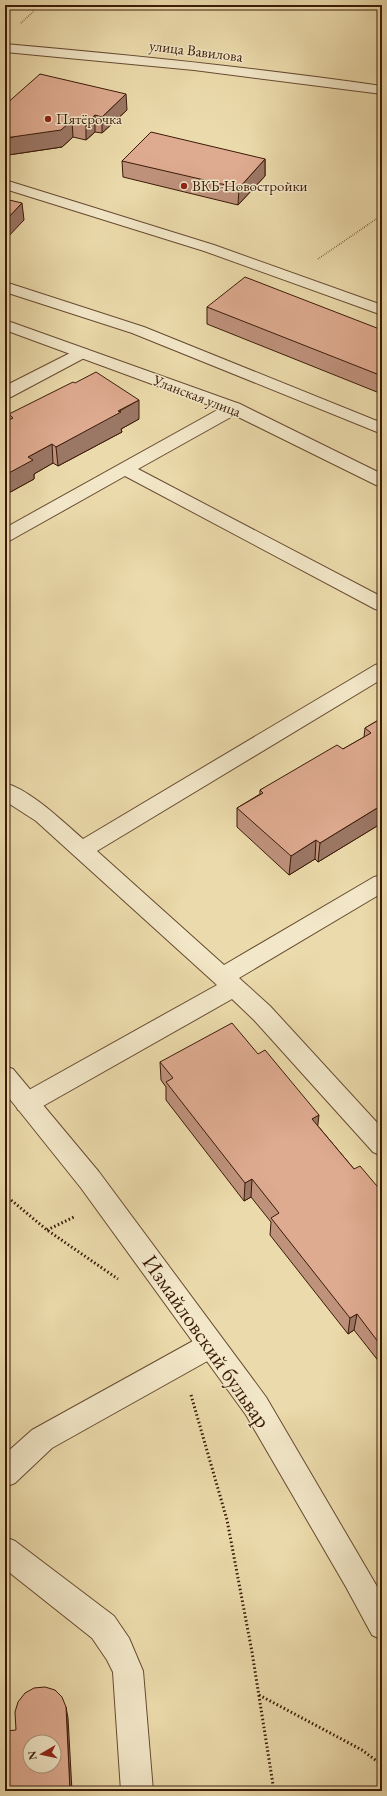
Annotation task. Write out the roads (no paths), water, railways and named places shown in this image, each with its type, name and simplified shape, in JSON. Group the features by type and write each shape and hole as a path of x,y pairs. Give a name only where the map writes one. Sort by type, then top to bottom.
{"street":[{"name":"улица Вавилова","path":"5,48 94,56 337,83 382,90"},
{"path":"5,184 209,248 382,310"},
{"path":"5,287 138,330 382,429"},
{"name":"Уланская улица","path":"5,325 234,408 382,481"},
{"path":"5,394 82,353"},
{"path":"5,536 234,408"},
{"path":"125,469 382,605"},
{"path":"82,850 382,670"},
{"path":"5,791 43,816 262,1013 382,1145"},
{"path":"27,1103 228,982 382,882"},
{"name":"Измайловский бульвар","path":"5,1076 94,1186 256,1406 356,1577 382,1625"},
{"path":"5,1473 42,1439 211,1345"},
{"path":"5,1551 102,1627 118,1649 128,1671 137,1791"}],"place":[{"name":"Пятёрочка","path":"48,119"},
{"name":"ВКБ-Новостройки","path":"184,186"}]}
